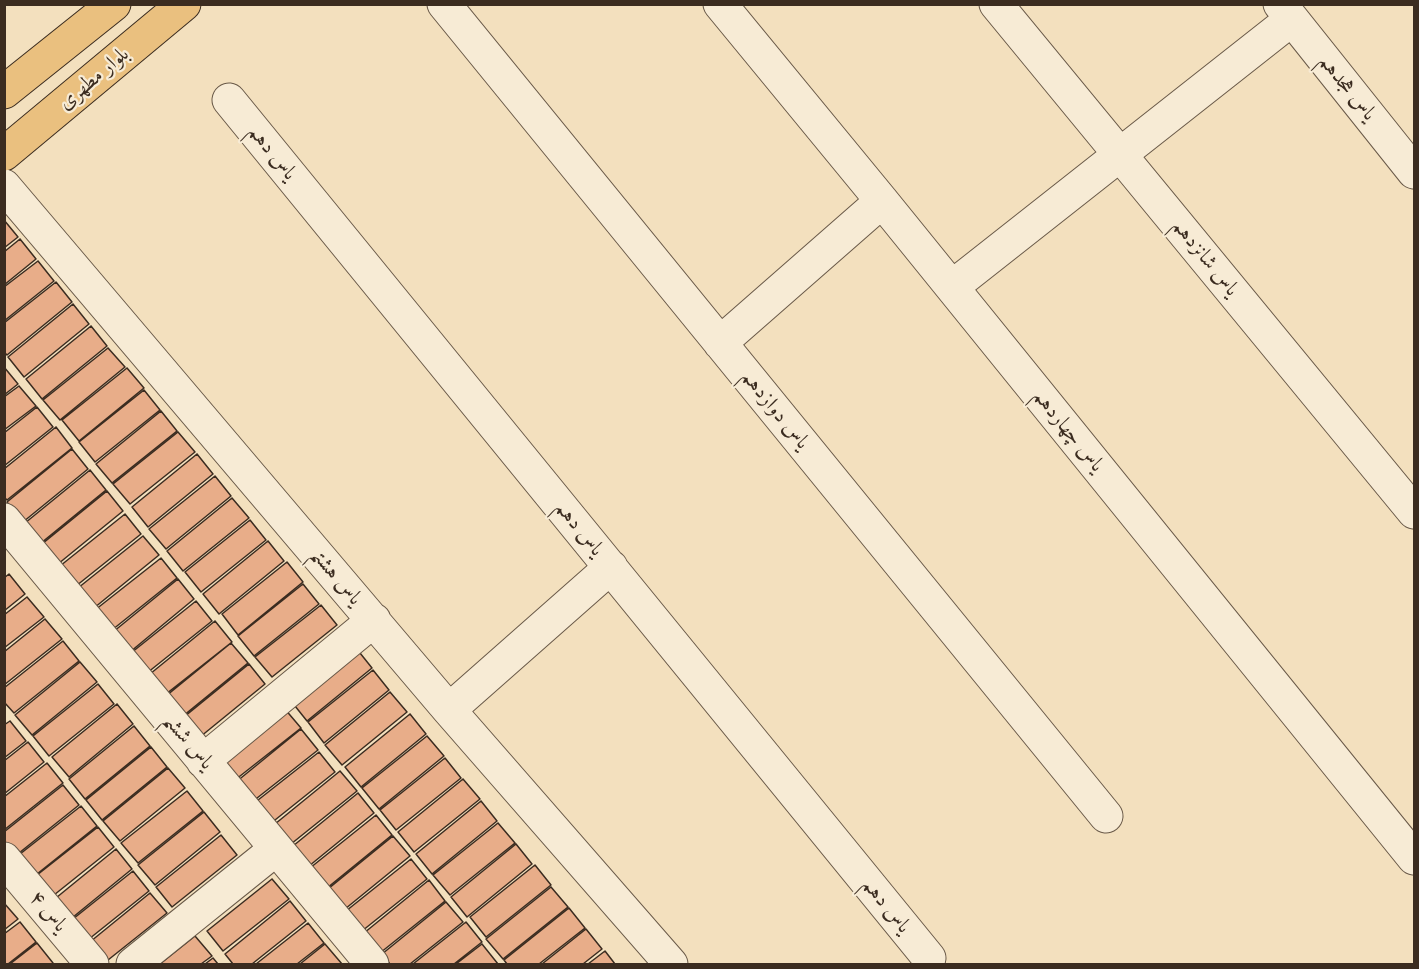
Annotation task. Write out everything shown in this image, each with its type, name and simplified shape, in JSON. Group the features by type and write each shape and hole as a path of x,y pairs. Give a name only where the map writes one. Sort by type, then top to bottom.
{"main road":[{"path":"4,92 114,4"},
{"name":"بلوار مطهری","path":"4,154 162,11"}],"street":[{"name":"یاس دوازدهم","path":"444,4 1106,816"},
{"name":"یاس چهاردهم","path":"720,4 1414,858"},
{"name":"یاس شانزدهم","path":"996,4 1414,512"},
{"path":"952,287 1120,154 1286,12"},
{"name":"یاس هجدهم","path":"1286,12 1414,172"},
{"name":"یاس دهم","path":"229,100 929,958"},
{"name":"یاس هشتم","path":"4,186 449,710 671,964"},
{"path":"720,343 882,201"},
{"name":"یاس ششم","path":"4,520 372,964"},
{"path":"449,710 610,567"},
{"path":"203,761 374,620"},
{"path":"133,964 276,849"},
{"name":"یاس ۴","path":"4,859 92,964"}],"building":[{"path":"4,220 18,237 4,248"},
{"path":"20,239 36,259 4,285 4,252"},
{"path":"38,261 54,281 4,321 4,287"},
{"path":"56,282 72,302 7,355 4,352 4,323"},
{"path":"73,304 89,324 24,377 8,357"},
{"path":"91,326 107,346 42,399 26,379"},
{"path":"108,348 125,367 60,420 43,400"},
{"path":"4,367 18,384 4,395"},
{"path":"127,368 144,388 79,441 62,420"},
{"path":"19,386 36,406 4,430 4,397"},
{"path":"144,390 160,410 95,462 79,442"},
{"path":"37,407 53,427 4,466 4,433"},
{"path":"161,411 177,431 112,483 96,464"},
{"path":"56,427 72,448 7,500 4,497 4,469"},
{"path":"178,432 195,452 130,504 113,484"},
{"path":"72,449 88,469 23,522 7,502"},
{"path":"197,454 213,474 148,527 132,507"},
{"path":"90,470 106,490 41,543 25,523"},
{"path":"215,476 231,496 166,549 149,529"},
{"path":"107,491 123,511 58,564 42,544"},
{"path":"232,498 249,518 183,571 167,551"},
{"path":"125,514 141,534 76,586 60,566"},
{"path":"250,520 266,540 201,592 185,572"},
{"path":"143,536 159,555 94,608 78,588"},
{"path":"268,541 284,561 219,614 203,594"},
{"path":"161,558 177,578 112,630 95,610"},
{"path":"287,562 303,582 238,635 222,614"},
{"path":"9,574 25,594 4,611 4,578"},
{"path":"178,579 194,599 130,652 113,632"},
{"path":"303,584 319,604 254,656 238,636"},
{"path":"27,597 44,617 4,648 4,615"},
{"path":"196,601 212,621 147,673 131,653"},
{"path":"321,605 337,625 272,677 255,657"},
{"path":"45,619 62,639 4,685 4,652"},
{"path":"215,621 232,642 166,694 150,674"},
{"path":"63,641 79,661 14,713 4,702 4,688"},
{"path":"231,643 248,663 183,716 166,696"},
{"path":"356,648 372,668 307,721 291,701"},
{"path":"80,662 97,682 32,735 15,715"},
{"path":"249,664 265,684 200,737 184,717"},
{"path":"373,670 389,690 324,743 308,722"},
{"path":"98,684 114,704 49,756 33,736"},
{"path":"390,692 407,712 342,765 325,745"},
{"path":"117,704 133,724 69,777 52,757"},
{"path":"284,708 301,728 235,780 219,760"},
{"path":"410,714 426,734 361,787 345,767"},
{"path":"10,721 26,741 4,758 4,725"},
{"path":"134,726 150,746 85,799 69,779"},
{"path":"301,729 318,750 252,802 236,782"},
{"path":"427,736 444,756 379,809 362,788"},
{"path":"28,742 44,762 4,794 4,761"},
{"path":"151,747 167,767 102,820 86,800"},
{"path":"319,752 335,772 270,824 253,804"},
{"path":"445,758 461,778 396,830 380,810"},
{"path":"47,763 63,783 4,830 4,797"},
{"path":"168,768 185,788 120,841 103,821"},
{"path":"340,771 357,791 291,844 275,824"},
{"path":"463,779 480,799 414,852 398,832"},
{"path":"63,785 79,805 14,857 4,845 4,832"},
{"path":"187,791 203,811 138,863 121,843"},
{"path":"358,793 374,813 309,866 293,846"},
{"path":"481,801 497,821 432,874 416,854"},
{"path":"81,806 97,826 32,878 15,858"},
{"path":"204,812 220,832 155,885 138,865"},
{"path":"376,815 392,835 327,888 310,868"},
{"path":"498,823 515,843 450,895 433,875"},
{"path":"98,827 114,847 49,899 32,879"},
{"path":"221,835 237,855 172,907 156,887"},
{"path":"393,836 410,856 345,909 328,889"},
{"path":"516,844 532,864 467,917 451,897"},
{"path":"116,849 132,869 67,922 51,902"},
{"path":"411,859 427,879 362,931 346,911"},
{"path":"535,865 551,885 486,937 470,917"},
{"path":"133,871 149,891 84,943 68,923"},
{"path":"272,879 289,899 223,951 207,931"},
{"path":"429,880 445,901 380,953 364,933"},
{"path":"551,887 568,907 503,959 486,939"},
{"path":"150,893 167,913 103,964 85,946"},
{"path":"290,901 306,921 252,964 233,964 225,954"},
{"path":"446,902 463,922 410,964 390,964 382,954"},
{"path":"4,903 18,919 4,930"},
{"path":"569,908 585,928 539,964 507,964 504,960"},
{"path":"20,922 36,942 8,964 4,964 4,934"},
{"path":"466,922 482,942 454,964 413,964"},
{"path":"308,923 324,943 297,964 256,964"},
{"path":"586,929 602,949 583,964 542,964"},
{"path":"195,936 212,956 201,964 160,964"},
{"path":"37,943 53,963 10,964"},
{"path":"325,944 342,964 300,964"},
{"path":"482,944 498,964 456,964"},
{"path":"605,951 615,964 588,964"},
{"path":"213,958 218,964 205,964"}]}
